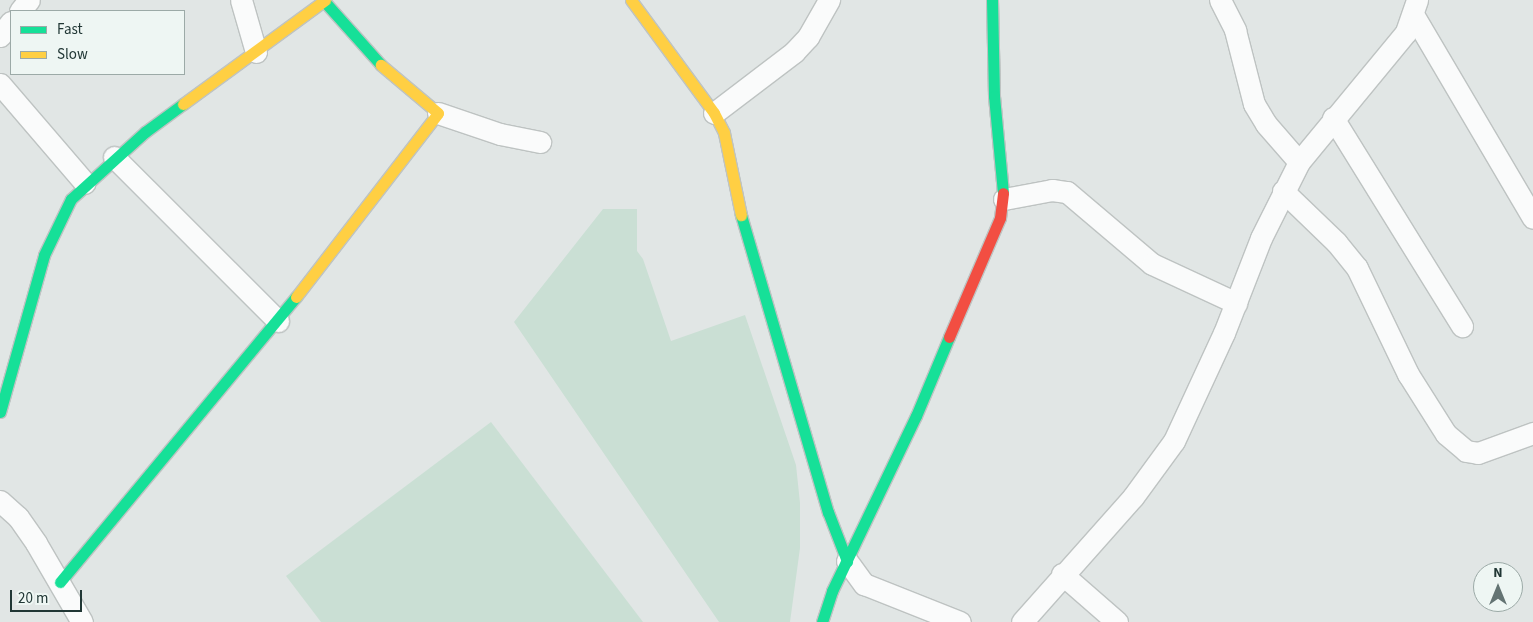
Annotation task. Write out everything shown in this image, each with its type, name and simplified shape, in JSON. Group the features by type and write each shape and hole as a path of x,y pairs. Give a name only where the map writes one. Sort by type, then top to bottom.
{"street":[{"path":"21,10 29,0"},
{"path":"241,0 256,52"},
{"path":"0,412 47,248 60,217 85,183 114,156 324,0 388,72 438,113 500,134 540,142"},
{"path":"631,0 714,113 730,156 746,241 765,305 828,512 854,575 868,587 960,622"},
{"path":"714,113 794,52 808,36 829,0"},
{"path":"822,622 832,591 948,344 996,228 1004,199 994,96 992,0"},
{"path":"1220,0 1235,30 1254,104 1266,124 1299,162"},
{"path":"1022,622 1062,574 1133,497 1165,456 1195,398 1283,191 1299,162 1333,118 1400,40 1415,8"},
{"path":"1415,8 1533,218"},
{"path":"0,36 10,23"},
{"path":"0,84 85,183"},
{"path":"60,582 278,322 438,113"},
{"path":"1333,118 1462,326"},
{"path":"114,156 278,322"},
{"path":"1004,199 1052,190 1067,192 1152,264 1236,303"},
{"path":"1283,191 1352,261 1408,374 1446,434 1466,452 1478,454 1533,433"},
{"path":"0,501 18,517 60,582 82,622"},
{"path":"1062,574 1117,622"}],"green space":[{"path":"603,209 637,209 637,251 643,259 671,341 745,315 796,465 800,503 800,548 790,622 719,622 514,322"},
{"path":"491,422 643,622 321,622 286,576"}],"traffic: fast":[{"path":"992,0 994,96 1003,193"},
{"path":"324,1 381,65"},
{"path":"0,412 44,255 71,199 145,132 183,104"},
{"path":"741,215 828,512 847,561"},
{"path":"60,582 296,297"},
{"path":"822,622 832,591 916,416 949,337"}],"traffic: slow":[{"path":"183,104 325,0"},
{"path":"631,0 714,113 724,133 741,215"},
{"path":"296,297 438,113 381,65"}],"traffic: jam":[{"path":"949,337 1000,218 1003,193"}]}
